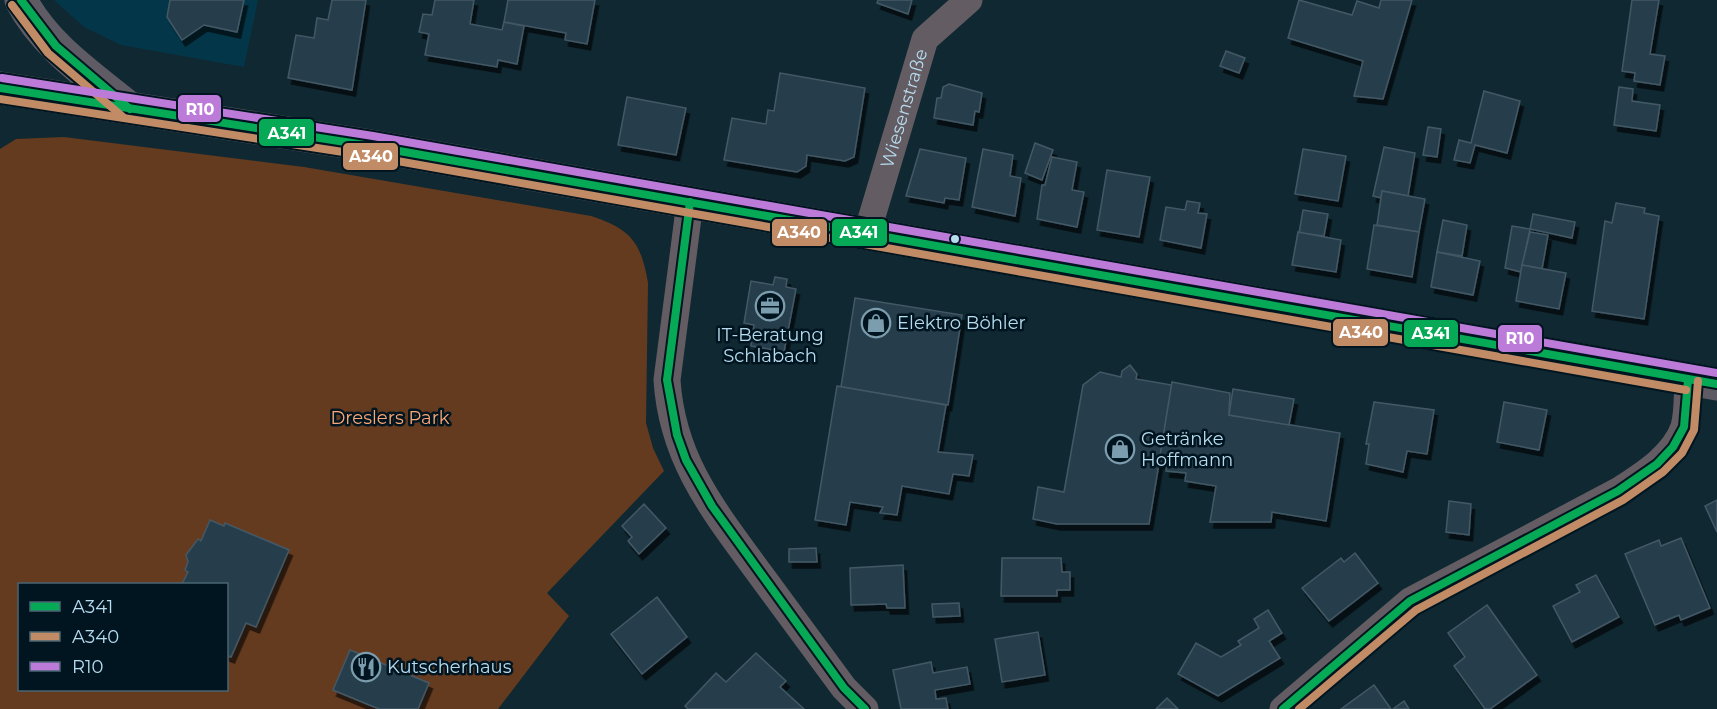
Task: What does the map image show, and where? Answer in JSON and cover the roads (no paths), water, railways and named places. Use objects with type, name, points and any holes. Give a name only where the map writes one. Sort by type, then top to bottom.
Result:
[{"type":"main road","points":[[21,0],[39,27],[71,62],[130,108]]},
{"type":"main road","points":[[0,88],[371,146],[1702,382]]},
{"type":"street","name":"Wiesenstraße","points":[[867,233],[924,39],[969,0]]},
{"type":"street","points":[[690,202],[667,380],[669,409],[679,446],[692,475],[714,512],[844,688],[864,708]]},
{"type":"street","points":[[1283,709],[1410,600],[1618,491],[1643,475],[1679,439],[1702,382]]},
{"type":"place","name":"IT-Beratung Schlabach","points":[[770,306]]},
{"type":"place","name":"Elektro Böhler","points":[[876,323]]},
{"type":"place","name":"Getränke Hoffmann","points":[[1120,449]]},
{"type":"place","name":"Kutscherhaus","points":[[366,667]]},
{"type":"park label","name":"Dreslers Park","points":[[390,418]]}]
